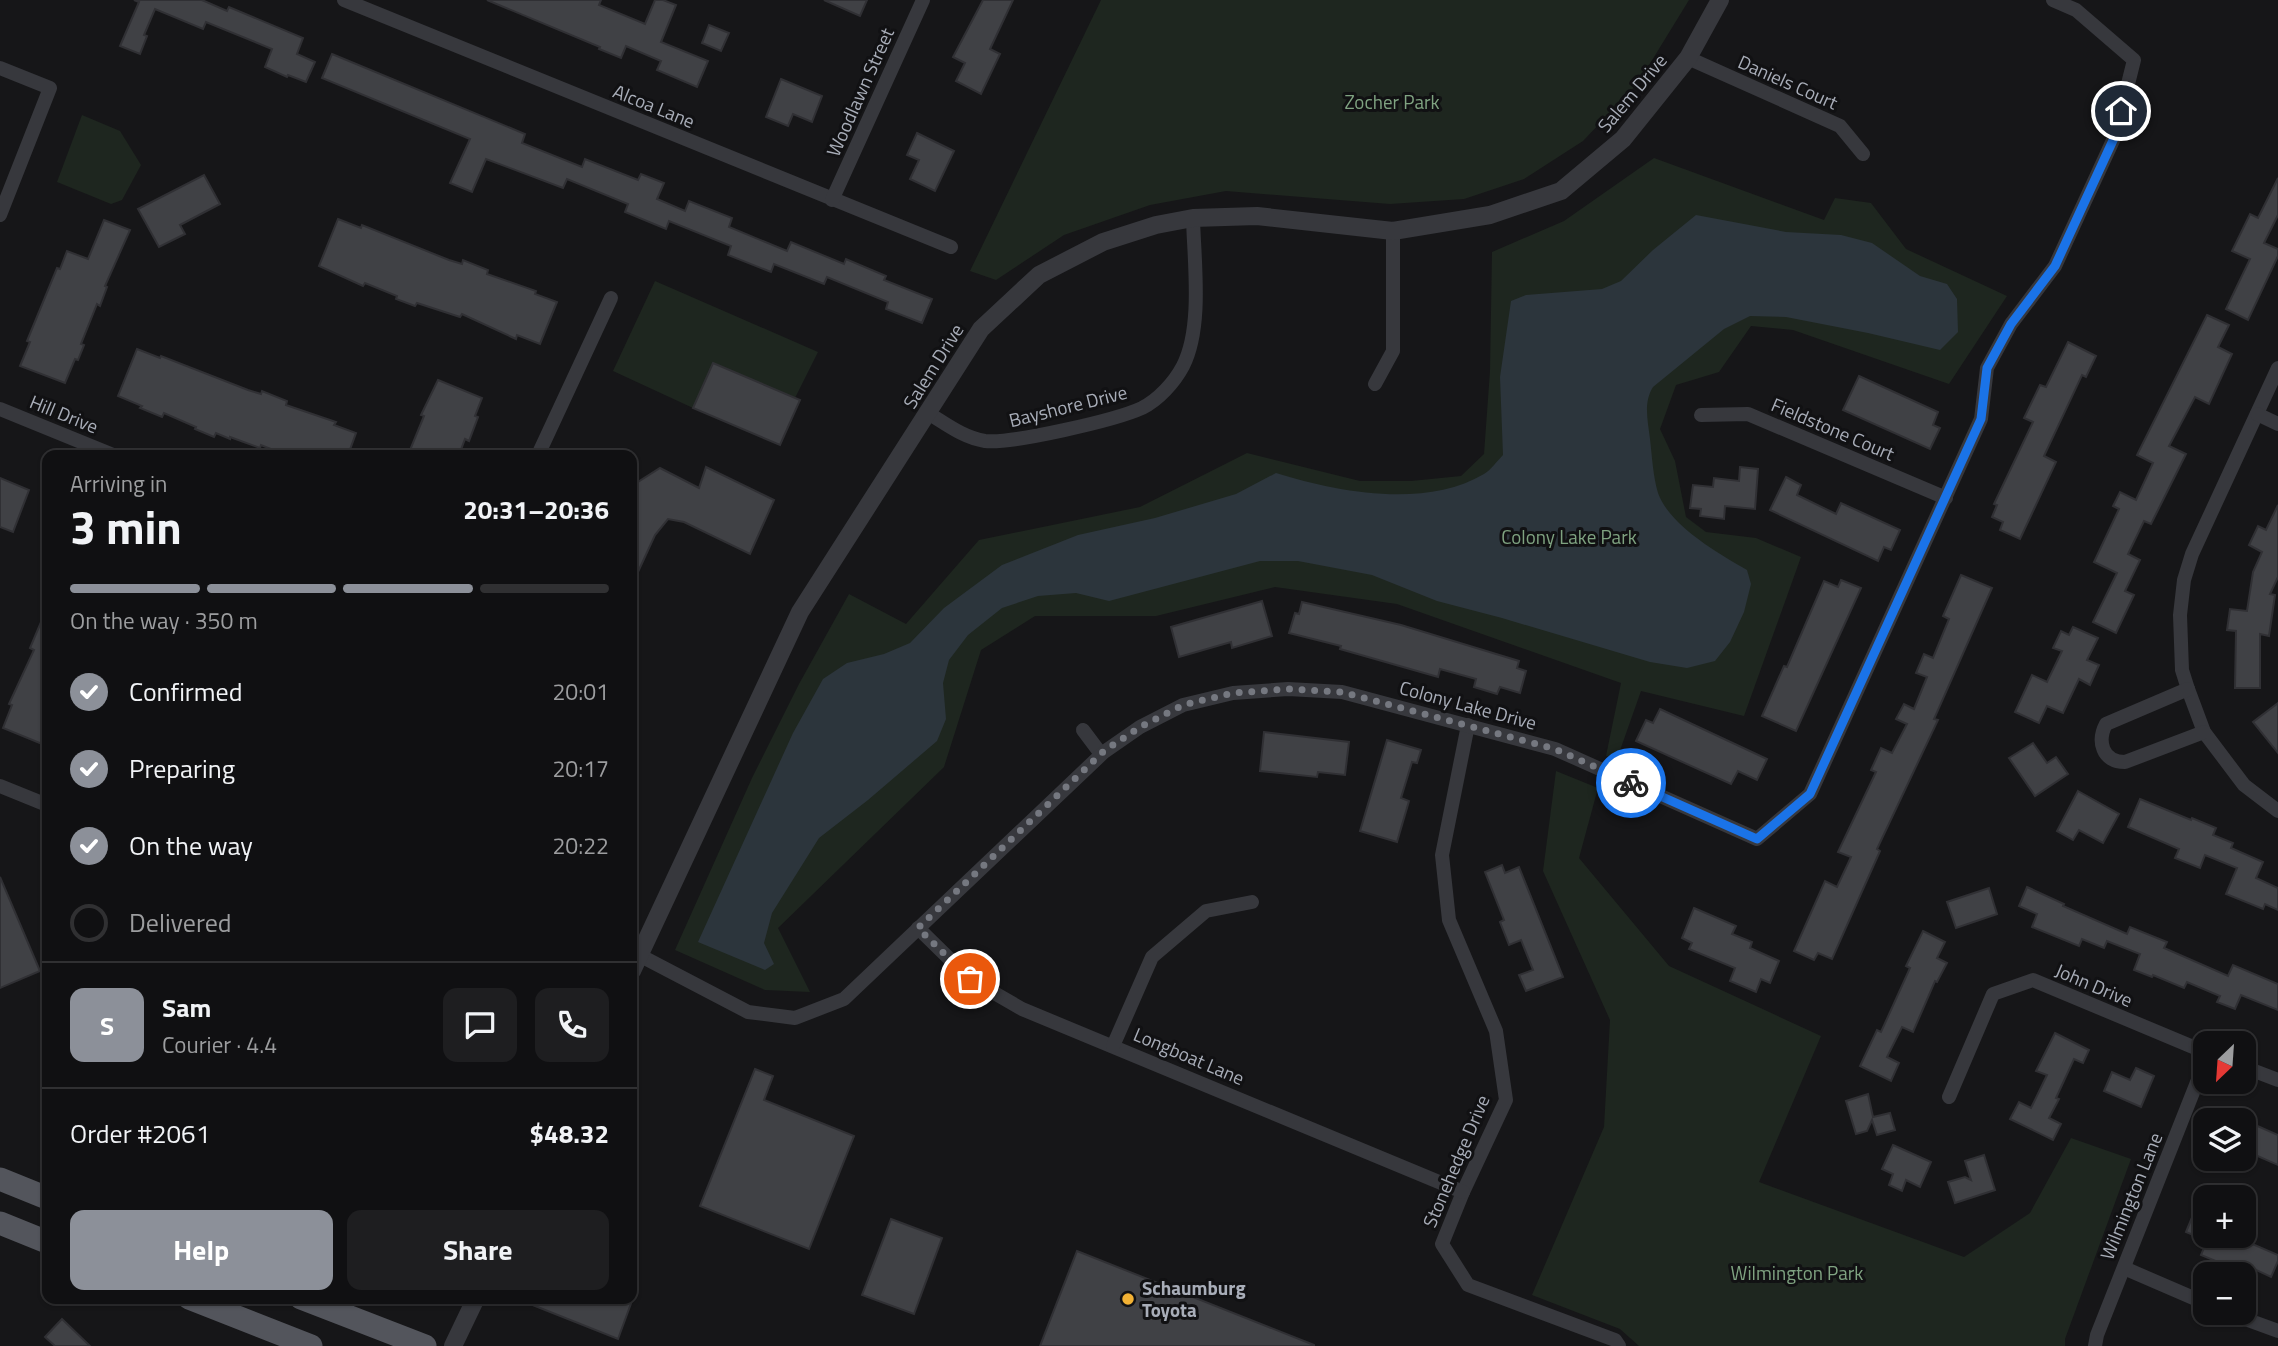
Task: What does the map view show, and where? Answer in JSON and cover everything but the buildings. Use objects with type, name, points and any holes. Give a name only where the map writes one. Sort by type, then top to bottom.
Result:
[{"type":"main road","points":[[0,1179],[42,1196]]},
{"type":"main road","points":[[0,1223],[42,1240]]},
{"type":"main road","points":[[204,1304],[311,1346]]},
{"type":"main road","points":[[316,1304],[425,1346]]},
{"type":"street","name":"Alcoa Lane","points":[[344,0],[951,247]]},
{"type":"street","name":"Woodlawn Street","points":[[832,200],[923,0]]},
{"type":"street","name":"Salem Drive","points":[[637,961],[800,612],[981,329],[1039,275],[1103,242],[1156,225],[1193,218],[1257,216],[1393,231],[1490,215],[1561,191],[1623,139],[1688,58],[1720,0]]},
{"type":"street","name":"Colony Lake Drive","points":[[637,963],[748,1012],[795,1018],[844,999],[1101,754],[1140,727],[1183,705],[1233,693],[1288,689],[1342,692],[1555,749],[1757,839],[1810,794],[1981,419],[1987,368],[2011,324],[2055,266],[2115,136],[2134,60],[2076,10],[2053,0]]},
{"type":"street","name":"Daniels Court","points":[[1688,58],[1840,126],[1863,154]]},
{"type":"street","points":[[0,68],[50,88],[0,215]]},
{"type":"street","name":"Bayshore Drive","points":[[928,413],[971,438],[1001,441],[1123,415],[1153,401],[1174,380],[1182,367],[1191,339],[1195,308],[1193,218]]},
{"type":"street","points":[[1375,384],[1393,351],[1393,231]]},
{"type":"street","points":[[540,450],[611,298]]},
{"type":"street","points":[[2278,368],[2206,522],[2184,580],[2179,638],[2182,670],[2204,732],[2244,785],[2278,811]]},
{"type":"street","name":"Hill Drive","points":[[0,410],[100,450]]},
{"type":"street","name":"Fieldstone Court","points":[[1701,415],[1748,414],[1946,498]]},
{"type":"street","points":[[2257,414],[2278,424]]},
{"type":"street","points":[[2188,690],[2106,723],[2100,739],[2101,746],[2116,762],[2125,762],[2204,732]]},
{"type":"street","name":"Stonehedge Drive","points":[[1468,725],[1442,855],[1449,920],[1496,1031],[1506,1100],[1442,1244],[1468,1285],[1615,1340],[1619,1346]]},
{"type":"street","points":[[1083,730],[1101,754]]},
{"type":"street","points":[[0,786],[42,803]]},
{"type":"street","points":[[1114,1046],[1152,957],[1206,911],[1252,902]]},
{"type":"street","name":"Longboat Lane","points":[[918,928],[970,979],[1022,1009],[1463,1192]]},
{"type":"street","name":"John Drive","points":[[1949,1097],[1993,994],[2033,980],[2193,1047]]},
{"type":"street","points":[[2256,1072],[2278,1080]]},
{"type":"street","name":"Wilmington Lane","points":[[2095,1346],[2097,1335],[2193,1093]]},
{"type":"street","points":[[2124,1268],[2193,1298]]},
{"type":"street","points":[[453,1346],[473,1304]]},
{"type":"street","points":[[2256,1323],[2278,1331]]},
{"type":"green space","name":"Zocher Park","points":[[1101,0],[1689,0],[1638,83],[1583,141],[1524,179],[1464,199],[1390,204],[1226,191],[1150,205],[1064,235],[996,280],[970,271]]},
{"type":"green space","points":[[82,115],[120,131],[141,165],[122,200],[111,204],[57,182]]},
{"type":"green space","name":"Colony Lake Park","points":[[1654,158],[1824,220],[1835,198],[1871,203],[1906,249],[2007,296],[1949,384],[1793,330],[1751,326],[1719,372],[1676,385],[1660,429],[1675,461],[1686,517],[1706,532],[1756,538],[1801,557],[1744,716],[1641,691],[1617,759],[1606,756],[1621,683],[1397,604],[1275,587],[1156,616],[1035,616],[981,650],[944,767],[778,928],[810,992],[765,990],[675,950],[752,778],[799,684],[849,594],[906,624],[979,540],[1140,507],[1247,453],[1360,481],[1411,481],[1461,476],[1484,454],[1490,371],[1492,252],[1564,221]]},
{"type":"green space","points":[[655,281],[818,352],[795,398],[713,363],[693,408],[613,371]]},
{"type":"green space","name":"Wilmington Park","points":[[1556,771],[1598,788],[1579,858],[1669,966],[1821,1036],[1759,1182],[1964,1257],[2030,1213],[2071,1138],[2131,1159],[2065,1339],[2065,1346],[1639,1346],[1620,1329],[1532,1295],[1604,1127],[1610,1020],[1543,871]]},
{"type":"shaded area","name":"Colony Lake Park","points":[[1696,215],[1786,232],[1841,235],[1872,243],[1920,276],[1947,284],[1957,299],[1958,332],[1940,350],[1786,317],[1750,316],[1724,329],[1653,387],[1648,399],[1647,419],[1658,493],[1673,516],[1696,538],[1747,570],[1751,584],[1744,612],[1730,642],[1715,661],[1687,668],[1650,662],[1437,601],[1372,575],[1298,561],[1260,561],[1109,601],[1076,593],[1038,596],[1002,608],[968,635],[949,660],[943,683],[946,719],[937,741],[819,838],[772,913],[764,943],[774,964],[765,970],[698,942],[793,733],[823,679],[847,663],[884,654],[910,643],[944,608],[1002,565],[1078,535],[1155,518],[1236,494],[1276,473],[1326,486],[1381,494],[1435,491],[1461,485],[1484,474],[1503,455],[1500,377],[1511,301],[1526,295],[1602,289],[1621,281],[1653,250]]},
{"type":"way so far","points":[[970,979],[918,928],[1104,751],[1140,727],[1183,705],[1233,693],[1288,689],[1342,692],[1555,749],[1631,783]]},
{"type":"place","name":"Schaumburg Toyota","points":[[1128,1299]]},
{"type":"route","points":[[1631,783],[1757,839],[1810,794],[1981,419],[1987,368],[2011,324],[2055,266],[2115,136],[2121,111]]}]
